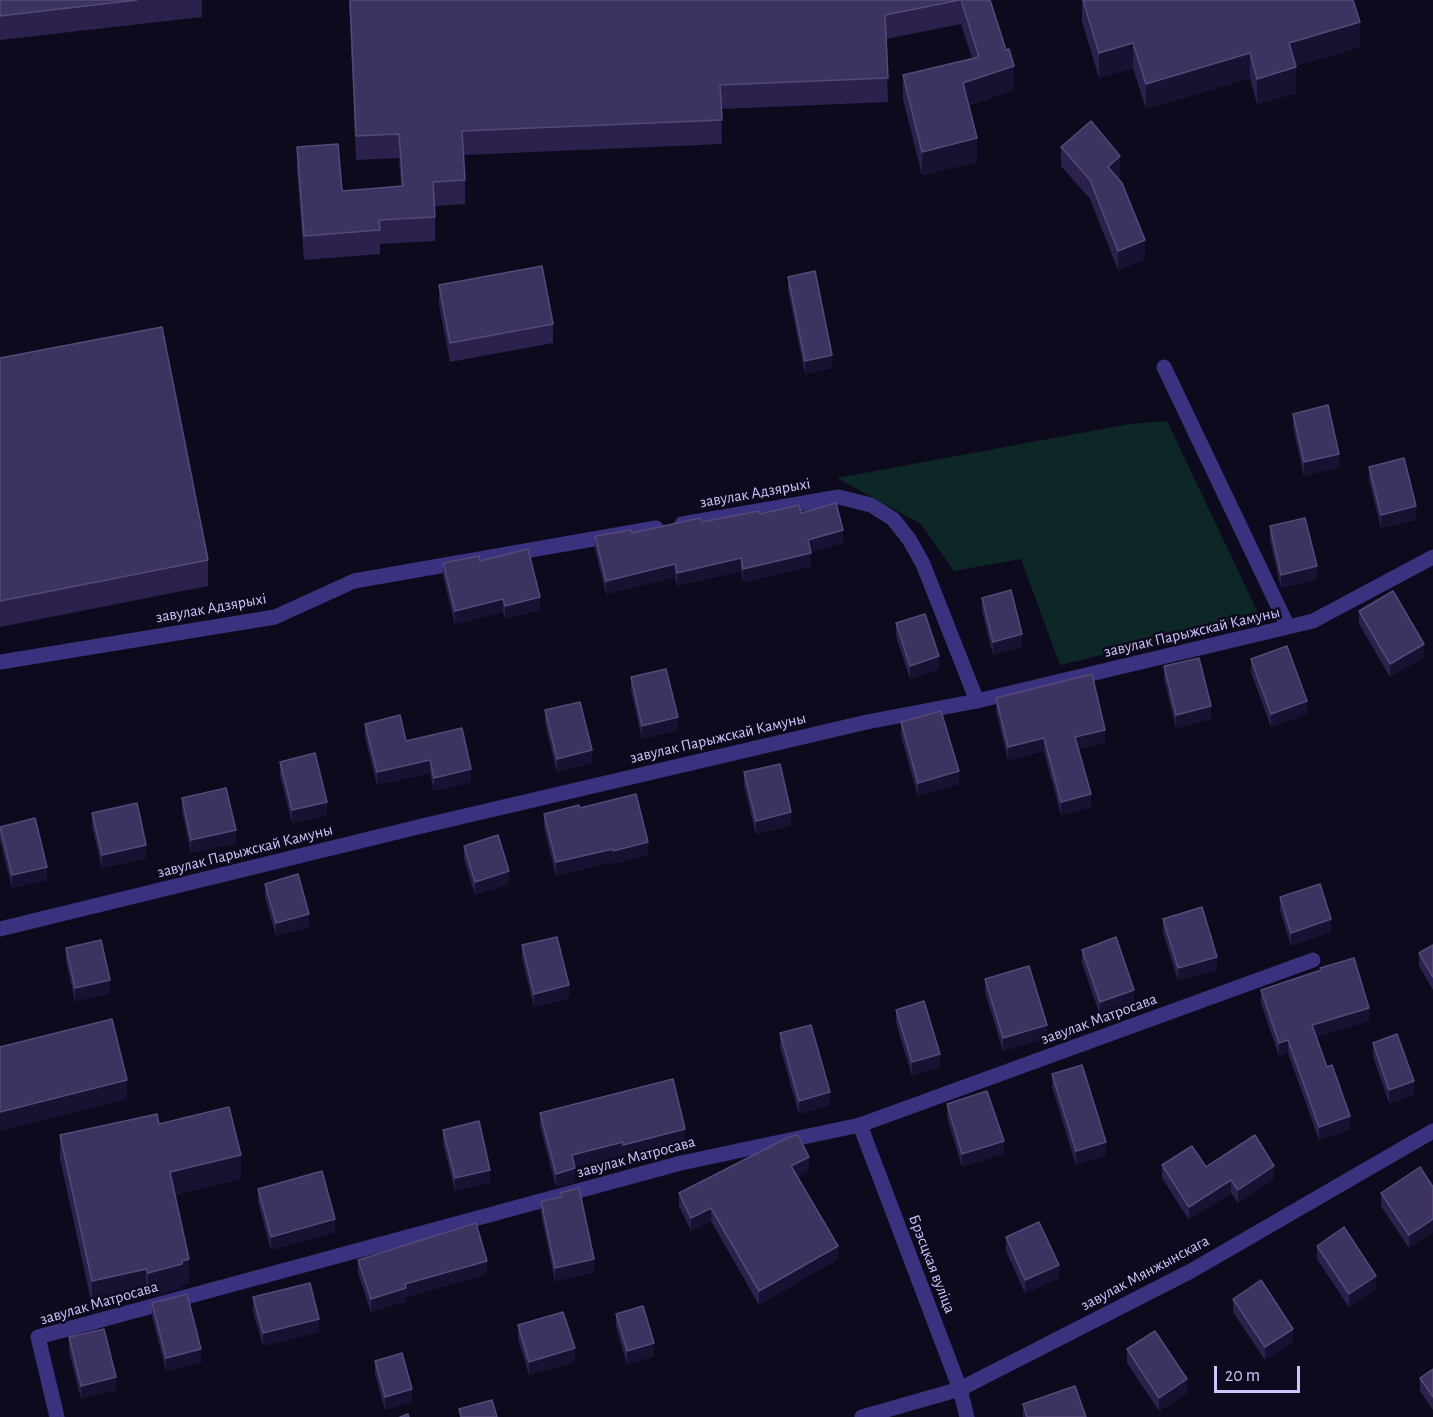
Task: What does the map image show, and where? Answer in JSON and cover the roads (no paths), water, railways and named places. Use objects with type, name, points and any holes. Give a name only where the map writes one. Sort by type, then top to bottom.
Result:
[{"type":"street","points":[[1164,367],[1288,627]]},
{"type":"street","name":"завулак Адзярыхі","points":[[0,662],[274,617],[354,580],[839,496],[871,505],[893,519],[909,539],[923,564],[977,701]]},
{"type":"street","name":"завулак Парыжскай Камуны","points":[[0,929],[490,810],[867,722],[977,701],[1313,621],[1433,557]]},
{"type":"street","name":"завулак Матросава","points":[[57,1417],[38,1337],[681,1163],[860,1125],[1313,960]]},
{"type":"street","name":"Брэсцкая вуліца","points":[[860,1125],[960,1389],[968,1417]]},
{"type":"street","name":"завулак Мянжынскага","points":[[862,1417],[960,1389],[1191,1271],[1433,1131]]}]
